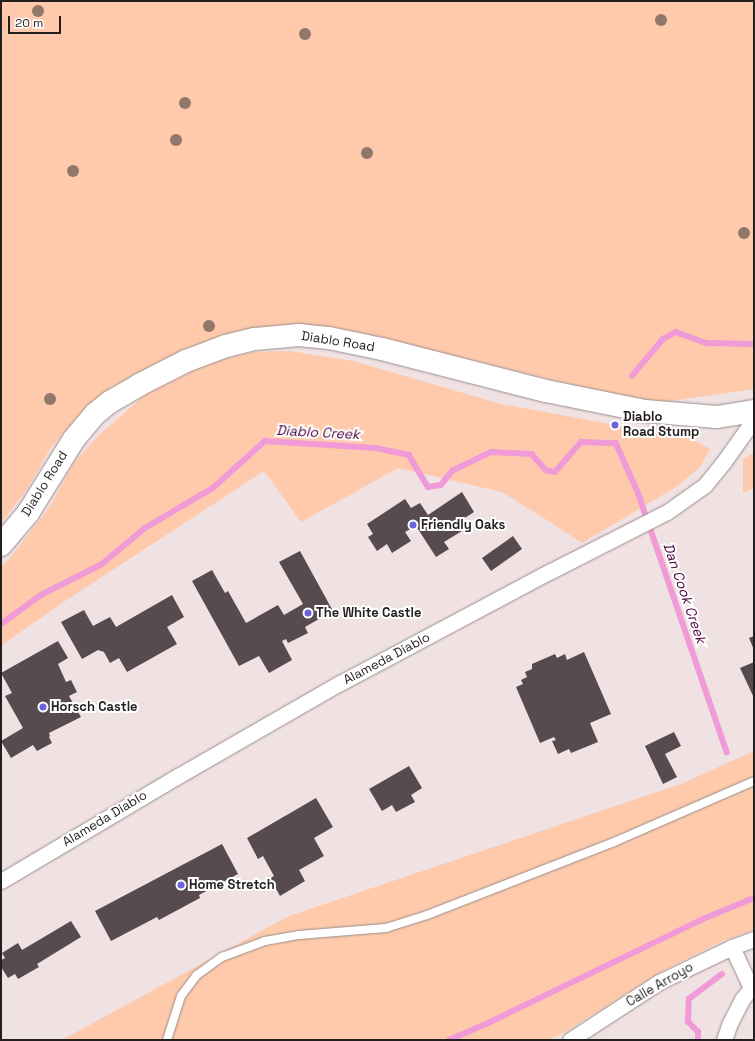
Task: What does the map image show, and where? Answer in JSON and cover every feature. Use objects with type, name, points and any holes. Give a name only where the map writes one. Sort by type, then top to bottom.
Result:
[{"type":"street","name":"Diablo Road","points":[[1,545],[28,513],[74,439],[95,414],[110,402],[139,385],[186,361],[226,346],[255,339],[292,335],[329,338],[382,349],[546,391],[645,411],[717,416],[754,411]]},
{"type":"street","name":"Alameda Diablo","points":[[1,881],[178,776],[340,683],[549,572],[667,512],[705,485],[723,463],[754,419]]},
{"type":"street","name":"Calle Arroyo","points":[[570,1040],[659,982],[732,947],[754,939]]},
{"type":"street","points":[[724,1040],[730,1023],[740,1004],[753,987],[732,947]]},
{"type":"lane","points":[[167,1040],[181,996],[197,975],[222,957],[265,941],[299,935],[386,928],[427,915],[614,842],[754,781]]},
{"type":"shaded area","points":[[1,1],[754,1],[754,389],[671,401],[639,402],[347,330],[295,324],[242,331],[180,352],[112,387],[83,410],[50,449],[28,488],[1,523]]},
{"type":"shaded area","points":[[289,351],[353,361],[501,404],[692,439],[710,449],[700,467],[676,487],[582,543],[502,492],[398,468],[301,522],[264,471],[62,603],[1,646],[1,566],[10,558],[51,505],[74,462],[99,435],[145,395],[210,363],[253,352]]},
{"type":"shaded area","points":[[754,452],[754,488],[743,493],[743,459]]},
{"type":"shaded area","points":[[754,751],[754,930],[722,941],[662,971],[567,1031],[549,1040],[62,1040],[289,916],[681,784]]},
{"type":"building","name":"Friendly Oaks","points":[[462,492],[474,512],[457,523],[462,531],[444,542],[449,549],[436,557],[416,526],[405,532],[411,541],[392,553],[387,544],[377,551],[368,537],[373,534],[367,524],[405,499],[411,508],[420,503],[428,515]]},
{"type":"building","points":[[513,536],[522,549],[491,571],[482,558]]},
{"type":"building","name":"The White Castle","points":[[300,551],[333,611],[305,627],[308,633],[288,643],[286,639],[282,641],[292,660],[269,673],[259,656],[239,666],[192,581],[212,570],[225,593],[228,591],[246,623],[278,605],[284,615],[303,604],[279,562]]},
{"type":"building","points":[[172,595],[184,617],[167,627],[177,644],[127,672],[119,658],[110,663],[104,652],[98,650],[82,659],[61,622],[84,610],[93,626],[110,617],[116,627]]},
{"type":"building","points":[[754,636],[754,650],[749,638]]},
{"type":"building","name":"Horsch Castle","points":[[58,641],[68,658],[58,664],[66,682],[71,680],[77,692],[69,696],[81,717],[49,733],[52,743],[37,751],[33,745],[11,758],[1,741],[23,728],[5,696],[12,693],[1,673]]},
{"type":"building","points":[[584,652],[611,714],[590,723],[598,742],[571,753],[569,749],[558,754],[552,741],[556,740],[554,737],[540,743],[516,687],[523,684],[521,680],[527,677],[525,672],[532,669],[532,664],[555,654],[557,658],[565,654],[567,660]]},
{"type":"building","points":[[754,662],[754,698],[740,668]]},
{"type":"building","points":[[674,732],[681,746],[665,754],[677,777],[663,784],[645,746]]},
{"type":"building","points":[[409,766],[422,788],[411,795],[415,802],[396,812],[392,805],[382,811],[369,789]]},
{"type":"building","points":[[316,798],[333,827],[314,838],[324,856],[299,870],[305,881],[280,896],[270,878],[274,876],[263,856],[258,859],[247,838]]},
{"type":"building","name":"Home Stretch","points":[[222,844],[238,874],[199,895],[200,898],[159,920],[157,917],[111,941],[95,911]]},
{"type":"building","points":[[71,921],[81,937],[37,964],[39,967],[18,979],[15,974],[8,978],[1,967],[1,960],[5,958],[2,953],[18,943],[22,950]]},
{"type":"waterway","name":"Diablo Creek","points":[[632,376],[663,339],[676,332],[707,343],[754,344]]},
{"type":"waterway","name":"Diablo Creek","points":[[1,624],[41,595],[102,564],[145,528],[213,488],[265,441],[376,448],[409,455],[428,487],[441,485],[452,471],[491,452],[532,454],[546,470],[555,472],[581,442],[616,443],[638,492],[727,752]]},
{"type":"waterway","points":[[449,1040],[486,1024],[703,919],[754,898]]},
{"type":"waterway","name":"Dan Cook Creek","points":[[698,1040],[698,1032],[688,1022],[689,999],[722,974]]},
{"type":"place","name":"Diablo Road Stump","points":[[615,425]]},
{"type":"place","name":"Friendly Oaks","points":[[413,525]]},
{"type":"place","name":"The White Castle","points":[[308,613]]},
{"type":"place","name":"Horsch Castle","points":[[43,707]]},
{"type":"place","name":"Home Stretch","points":[[181,885]]}]
